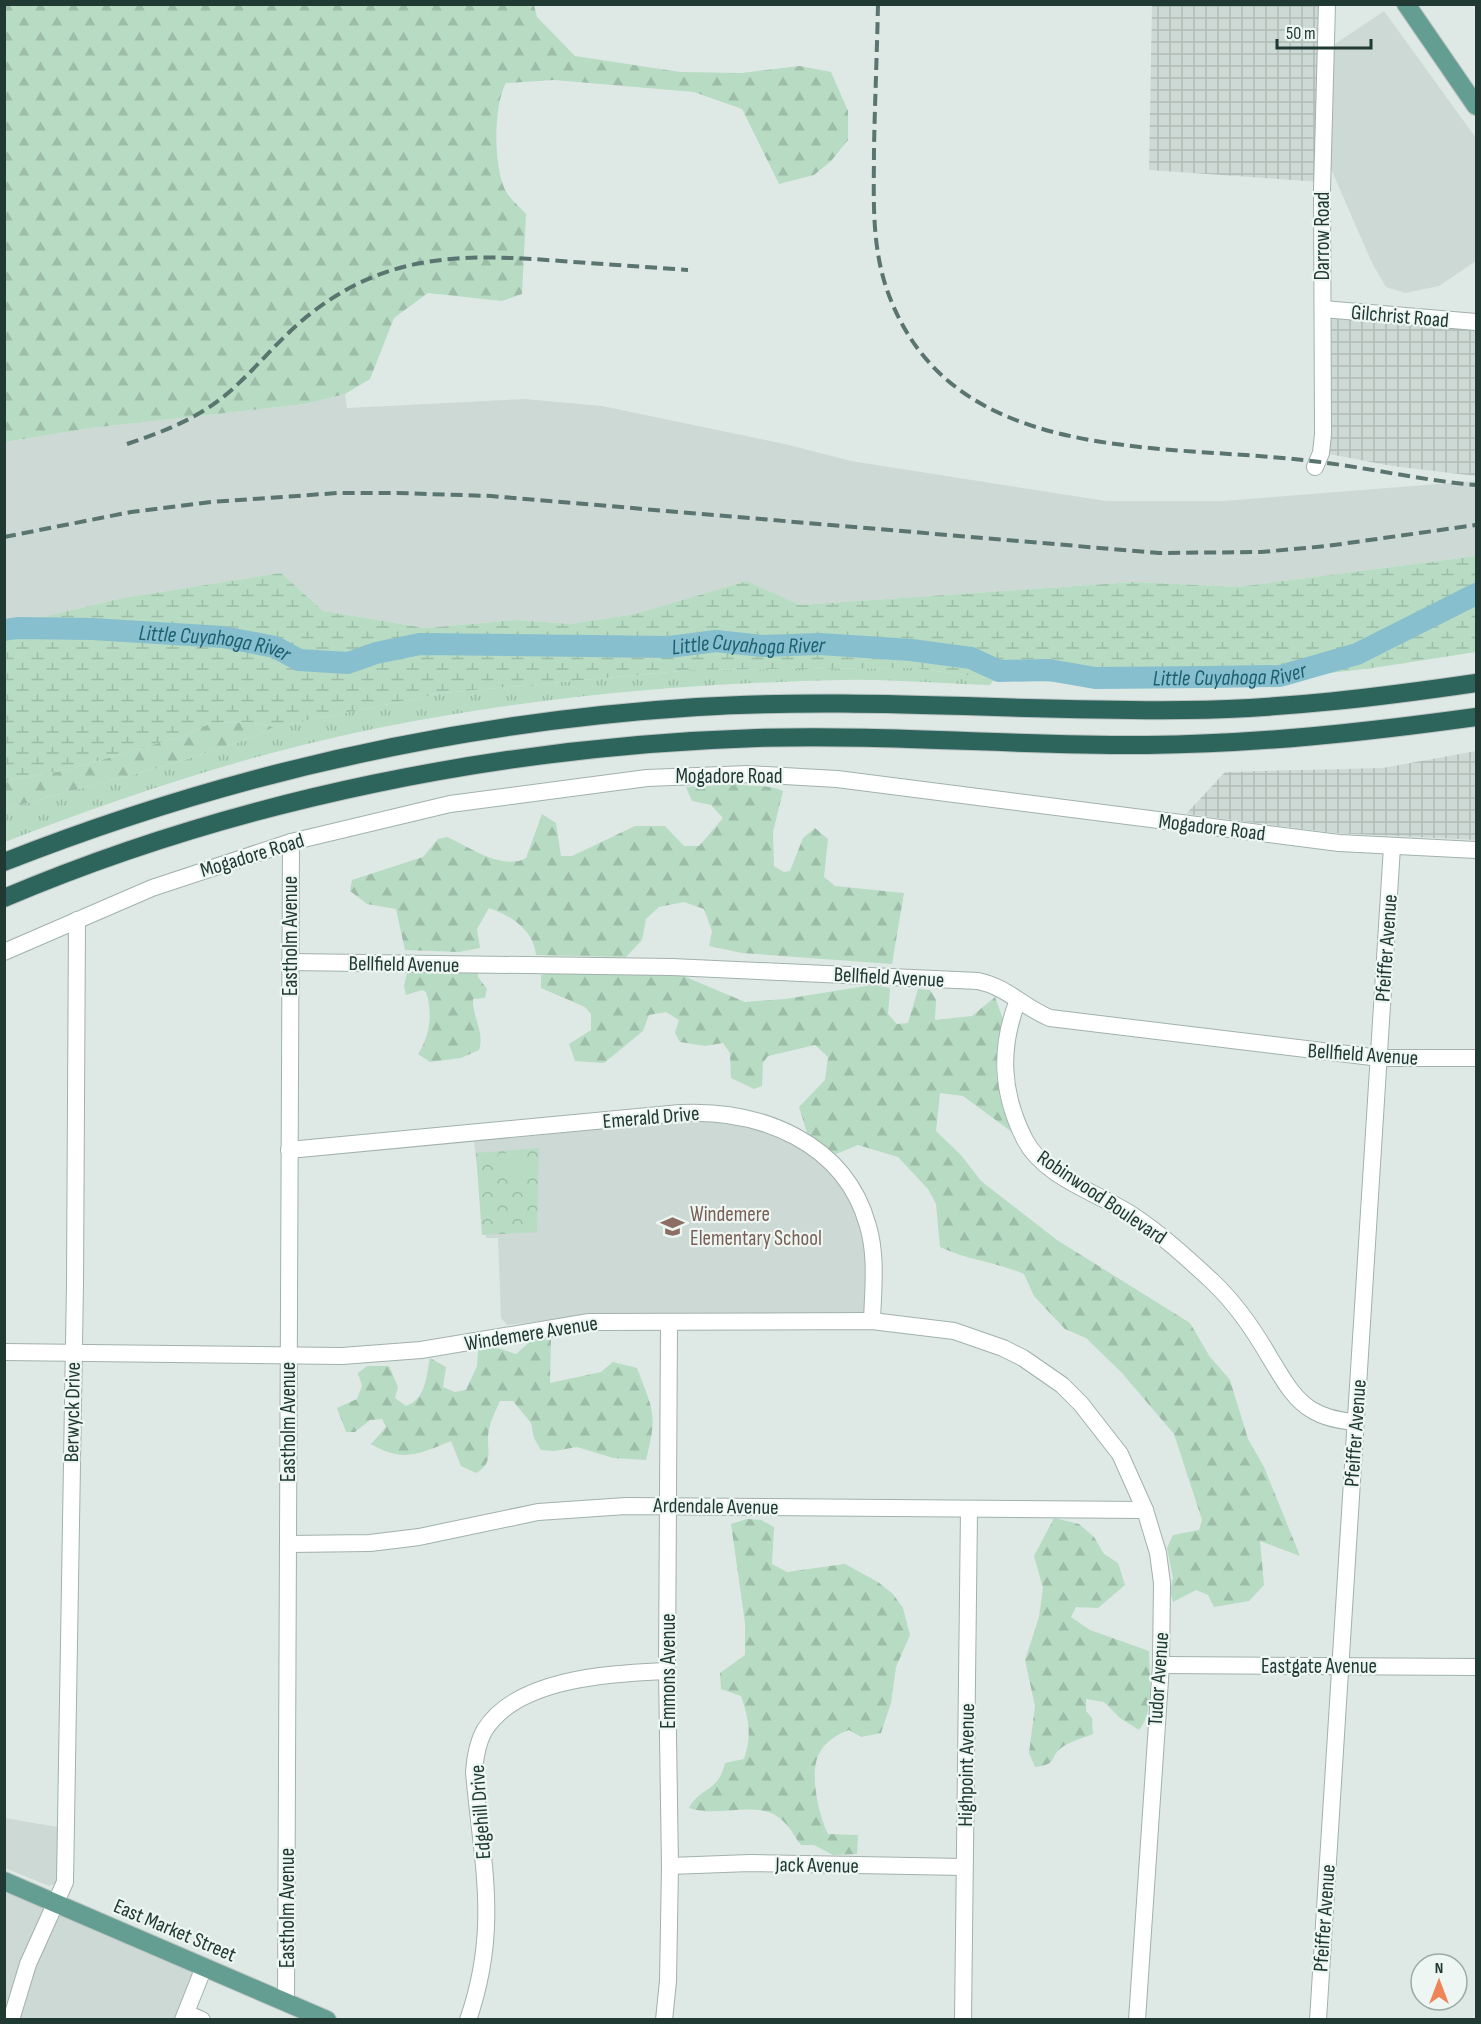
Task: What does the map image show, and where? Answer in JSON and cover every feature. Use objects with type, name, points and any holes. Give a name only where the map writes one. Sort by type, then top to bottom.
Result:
[{"type":"highway","points":[[4,862],[123,819],[305,766],[456,735],[566,719],[696,707],[808,703],[1191,710],[1325,702],[1476,683]]},
{"type":"highway","points":[[4,898],[151,845],[286,805],[428,774],[594,750],[754,738],[816,737],[1044,744],[1232,743],[1370,731],[1476,717]]},
{"type":"highway","points":[[4,903],[27,889]]},
{"type":"main road","points":[[1407,4],[1476,106]]},
{"type":"main road","name":"East Market Street","points":[[4,1881],[327,2019]]},
{"type":"street","name":"Darrow Road","points":[[1315,467],[1321,453],[1323,434],[1322,178],[1327,4]]},
{"type":"street","name":"Gilchrist Road","points":[[1323,309],[1476,322]]},
{"type":"street","name":"Mogadore Road","points":[[4,952],[196,872],[291,842],[408,813],[497,797],[647,778],[748,774],[878,783],[1242,832],[1392,847],[1476,850]]},
{"type":"street","name":"Eastholm Avenue","points":[[286,2002],[291,842]]},
{"type":"street","name":"Pfeiffer Avenue","points":[[1318,2019],[1392,847]]},
{"type":"street","name":"Berwyck Drive","points":[[11,2019],[28,1964],[65,1882],[77,920]]},
{"type":"street","name":"Bellfield Avenue","points":[[290,962],[672,967],[978,981],[996,985],[1050,1018],[1380,1058],[1476,1058]]},
{"type":"street","name":"Robinwood Boulevard","points":[[1018,1000],[1006,1035],[1005,1070],[1013,1107],[1025,1140],[1033,1152],[1064,1177],[1133,1215],[1182,1252],[1241,1312],[1287,1387],[1303,1403],[1323,1416],[1356,1422]]},
{"type":"street","name":"Emerald Drive","points":[[289,1150],[680,1113],[730,1113],[759,1121],[808,1144],[838,1169],[852,1188],[863,1208],[870,1237],[874,1267],[872,1321]]},
{"type":"street","name":"Windemere Avenue","points":[[4,1352],[342,1356],[421,1350],[589,1322],[872,1321],[924,1326],[974,1336],[1013,1353],[1048,1375]]},
{"type":"street","name":"Emmons Avenue","points":[[664,2019],[668,1981],[670,1866],[667,1671],[669,1323]]},
{"type":"street","name":"Tudor Avenue","points":[[1048,1375],[1081,1404],[1106,1434],[1130,1472],[1145,1510],[1161,1573],[1161,1665],[1137,2019]]},
{"type":"street","name":"Ardendale Avenue","points":[[289,1544],[370,1543],[419,1537],[567,1509],[668,1506],[1145,1510]]},
{"type":"street","name":"Highpoint Avenue","points":[[963,2019],[969,1510]]},
{"type":"street","name":"Eastgate Avenue","points":[[1161,1665],[1476,1667]]},
{"type":"street","name":"Edgehill Drive","points":[[468,2019],[483,1969],[488,1920],[474,1772],[476,1752],[483,1732],[506,1707],[525,1695],[595,1677],[667,1671]]},
{"type":"street","name":"Jack Avenue","points":[[670,1866],[750,1863],[964,1867]]},
{"type":"street","points":[[202,2019],[184,2016],[204,1967]]},
{"type":"shaded area","points":[[1152,5],[1327,5],[1322,182],[1149,170]]},
{"type":"shaded area","points":[[1384,11],[1476,138],[1476,261],[1439,286],[1405,293],[1386,287],[1372,263],[1328,162],[1332,46]]},
{"type":"shaded area","points":[[1327,318],[1476,328],[1476,476],[1392,466],[1329,454]]},
{"type":"shaded area","points":[[345,394],[347,408],[525,399],[602,406],[789,445],[851,461],[1106,501],[1223,501],[1476,481],[1476,556],[1238,587],[1134,582],[800,605],[747,581],[635,614],[571,624],[517,620],[425,628],[323,611],[281,573],[123,598],[5,626],[5,442],[91,428],[305,404]]},
{"type":"shaded area","points":[[1476,751],[1476,840],[1335,833],[1186,814],[1225,772],[1383,768]]},
{"type":"shaded area","name":"Windemere Elementary School","points":[[684,1120],[724,1120],[765,1128],[807,1152],[839,1182],[857,1214],[866,1250],[864,1314],[621,1313],[507,1325],[501,1318],[498,1238],[486,1238],[474,1142]]},
{"type":"shaded area","points":[[4,1771],[5,1818],[63,1828],[58,1883],[49,1886],[5,1868]]},
{"type":"shaded area","points":[[4,1881],[204,1967],[183,2019],[5,2019]]},
{"type":"green space","points":[[5,4],[534,5],[537,17],[575,56],[680,72],[741,73],[800,66],[831,72],[848,111],[848,140],[831,161],[814,175],[779,184],[742,109],[694,92],[554,80],[506,83],[499,106],[497,154],[502,183],[511,199],[526,214],[522,294],[502,301],[428,293],[394,318],[370,379],[345,394],[305,404],[91,428],[5,442]]},
{"type":"green space","points":[[1476,556],[1476,652],[1373,668],[1243,683],[1121,685],[994,679],[914,668],[691,670],[444,693],[274,727],[249,722],[211,723],[186,735],[67,770],[5,781],[5,626],[123,598],[281,573],[323,611],[425,628],[517,620],[571,624],[635,614],[747,581],[800,605],[1134,582],[1238,587]]},
{"type":"green space","points":[[914,668],[994,679],[990,685],[862,680],[699,686],[626,692],[482,710],[410,722],[268,754],[135,795],[5,842],[5,809],[165,766],[236,743],[274,727],[444,693],[691,670]]},
{"type":"green space","points":[[249,722],[274,727],[236,743],[165,766],[5,809],[5,781],[67,770],[186,735],[211,723]]},
{"type":"green space","points":[[735,784],[766,786],[783,791],[773,832],[774,866],[784,872],[790,871],[803,838],[815,828],[828,839],[824,877],[835,886],[904,893],[892,964],[742,953],[709,946],[712,931],[704,909],[684,902],[659,907],[646,919],[642,940],[626,957],[536,955],[531,938],[520,925],[513,919],[489,908],[477,929],[480,948],[459,952],[405,950],[396,909],[367,904],[350,891],[352,880],[423,857],[438,839],[447,837],[497,860],[507,862],[526,858],[542,814],[556,823],[561,856],[572,856],[635,826],[665,826],[684,846],[699,846],[723,818],[711,805],[692,801],[686,787]]},
{"type":"green space","points":[[408,968],[478,969],[478,977],[487,989],[485,998],[473,999],[480,1037],[479,1050],[461,1058],[430,1062],[418,1054],[428,1032],[430,1016],[426,992],[422,990],[406,995],[404,986]]},
{"type":"green space","points":[[558,972],[681,975],[745,1002],[785,999],[872,985],[890,988],[888,1014],[897,1024],[908,1023],[918,989],[930,990],[936,1000],[935,1020],[972,1016],[995,997],[1004,1022],[1016,1135],[963,1096],[940,1093],[936,1131],[961,1155],[981,1181],[1057,1240],[1190,1323],[1210,1357],[1230,1380],[1248,1439],[1264,1467],[1300,1556],[1260,1541],[1264,1585],[1249,1601],[1214,1607],[1208,1595],[1196,1590],[1173,1602],[1170,1591],[1173,1578],[1167,1548],[1173,1535],[1199,1530],[1202,1520],[1174,1434],[1122,1373],[1086,1338],[1065,1329],[1034,1296],[1024,1274],[940,1247],[936,1204],[928,1189],[898,1157],[858,1145],[836,1154],[809,1139],[799,1107],[825,1080],[828,1057],[815,1045],[768,1056],[763,1063],[762,1086],[754,1089],[731,1078],[730,1053],[723,1043],[705,1046],[680,1042],[675,1033],[679,1020],[666,1012],[649,1015],[643,1031],[604,1063],[575,1061],[569,1044],[591,1030],[591,1014],[585,1007],[541,988],[541,975]]},
{"type":"green space","points":[[539,1148],[537,1232],[482,1235],[476,1153]]},
{"type":"green space","points":[[522,1152],[524,1172],[501,1174],[498,1154]]},
{"type":"green space","points":[[533,1339],[551,1340],[550,1383],[601,1372],[613,1362],[637,1368],[650,1404],[653,1422],[646,1460],[613,1458],[577,1447],[554,1451],[541,1450],[534,1438],[531,1423],[513,1401],[500,1401],[489,1429],[488,1459],[482,1469],[476,1473],[461,1466],[451,1441],[420,1453],[402,1455],[382,1450],[371,1444],[386,1427],[382,1419],[370,1420],[355,1432],[346,1432],[337,1408],[357,1399],[362,1386],[358,1373],[367,1366],[389,1366],[398,1387],[395,1398],[406,1406],[413,1403],[421,1393],[430,1358],[446,1367],[443,1387],[455,1392],[466,1390],[477,1366],[478,1351],[485,1344],[516,1354]]},
{"type":"green space","points":[[1054,1518],[1079,1524],[1094,1537],[1104,1554],[1118,1563],[1125,1585],[1098,1608],[1076,1607],[1071,1617],[1090,1630],[1149,1651],[1149,1703],[1144,1722],[1139,1730],[1120,1718],[1104,1702],[1086,1699],[1086,1711],[1092,1718],[1093,1734],[1061,1748],[1050,1763],[1035,1767],[1029,1753],[1035,1706],[1025,1660],[1039,1617],[1043,1588],[1034,1556]]},
{"type":"green space","points":[[747,1519],[761,1520],[774,1527],[772,1564],[787,1572],[845,1564],[878,1582],[893,1594],[903,1608],[910,1635],[896,1667],[891,1703],[881,1733],[861,1737],[849,1730],[833,1738],[820,1752],[815,1770],[818,1805],[828,1834],[858,1835],[857,1854],[833,1855],[814,1845],[801,1845],[784,1822],[763,1811],[751,1809],[701,1811],[689,1808],[698,1796],[718,1779],[725,1763],[744,1759],[748,1743],[746,1712],[741,1696],[721,1689],[720,1673],[745,1655],[745,1623],[731,1524]]},
{"type":"waterway","name":"Little Cuyahoga River","points":[[4,630],[17,628],[92,629],[223,637],[275,647],[299,660],[348,663],[376,653],[420,644],[669,647],[716,641],[762,646],[820,644],[911,650],[971,658],[999,671],[1049,670],[1095,678],[1280,676],[1357,654],[1476,594]]},
{"type":"railway","points":[[878,4],[874,200],[881,270],[886,287],[915,345],[955,387],[1005,415],[1061,434],[1121,445],[1303,460],[1476,485]]},
{"type":"railway","points":[[127,444],[167,429],[205,410],[228,393],[291,330],[314,311],[372,277],[401,267],[462,258],[494,258],[688,270]]},
{"type":"railway","points":[[4,537],[131,512],[211,502],[338,493],[491,496],[1159,553],[1261,552],[1327,546],[1476,525]]},
{"type":"place","name":"Windemere Elementary School","points":[[672,1226]]}]
